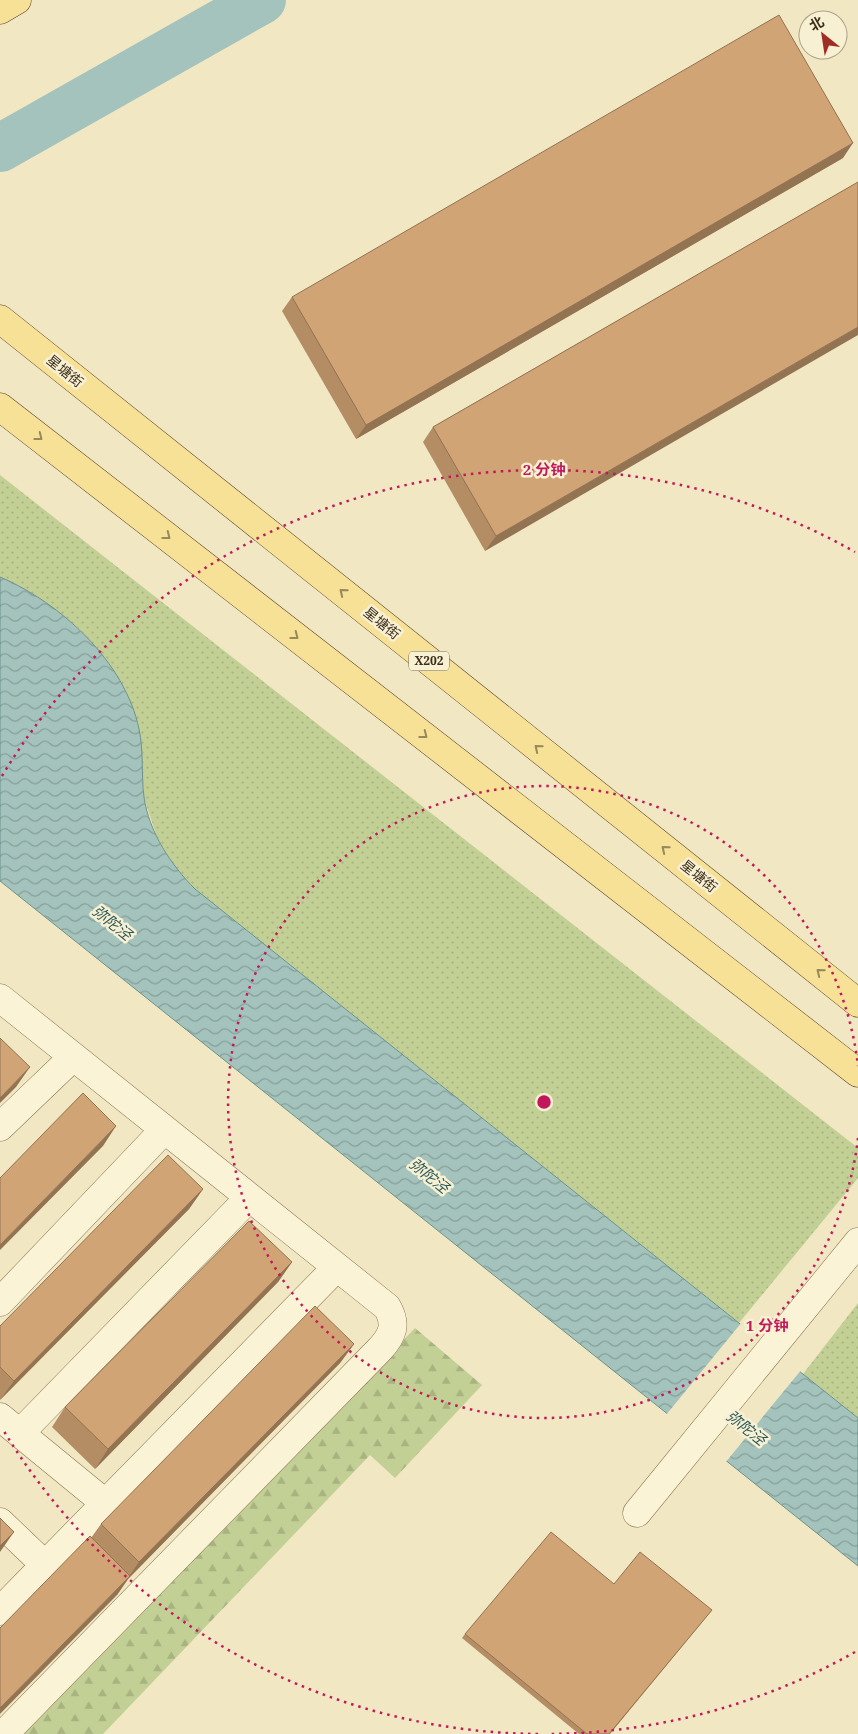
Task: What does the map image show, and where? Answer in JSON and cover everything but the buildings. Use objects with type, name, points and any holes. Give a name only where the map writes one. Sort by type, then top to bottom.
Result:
[{"type":"main road","points":[[0,10],[17,0]]},
{"type":"main road","name":"星塘街","points":[[0,319],[858,1002]]},
{"type":"main road","points":[[0,407],[858,1072]]},
{"type":"street","points":[[0,998],[387,1307],[393,1318],[394,1328],[389,1340],[4,1734]]},
{"type":"street","points":[[0,1127],[73,1057]]},
{"type":"street","points":[[0,1302],[164,1130]]},
{"type":"street","points":[[105,1503],[10,1425],[249,1198]]},
{"type":"street","points":[[637,1513],[858,1242]]},
{"type":"street","points":[[0,1611],[336,1268]]},
{"type":"street","points":[[0,1522],[45,1565]]},
{"type":"green space","points":[[0,475],[858,1148],[858,1178],[739,1323],[195,889],[173,865],[157,837],[144,798],[139,728],[100,653],[77,627],[35,595],[0,577]]},
{"type":"green space","points":[[858,1303],[858,1418],[803,1374]]},
{"type":"green space","points":[[415,1328],[482,1385],[395,1478],[370,1455],[103,1734],[20,1734]]},
{"type":"water","name":"弥陀泾","points":[[0,577],[23,588],[67,619],[105,658],[120,681],[132,704],[139,729],[144,797],[151,823],[170,859],[195,889],[858,1418],[858,1566],[0,881]]},
{"type":"pier","points":[[742,1322],[802,1369],[725,1463],[666,1415]]},
{"type":"waterway","points":[[0,148],[262,0]]}]
